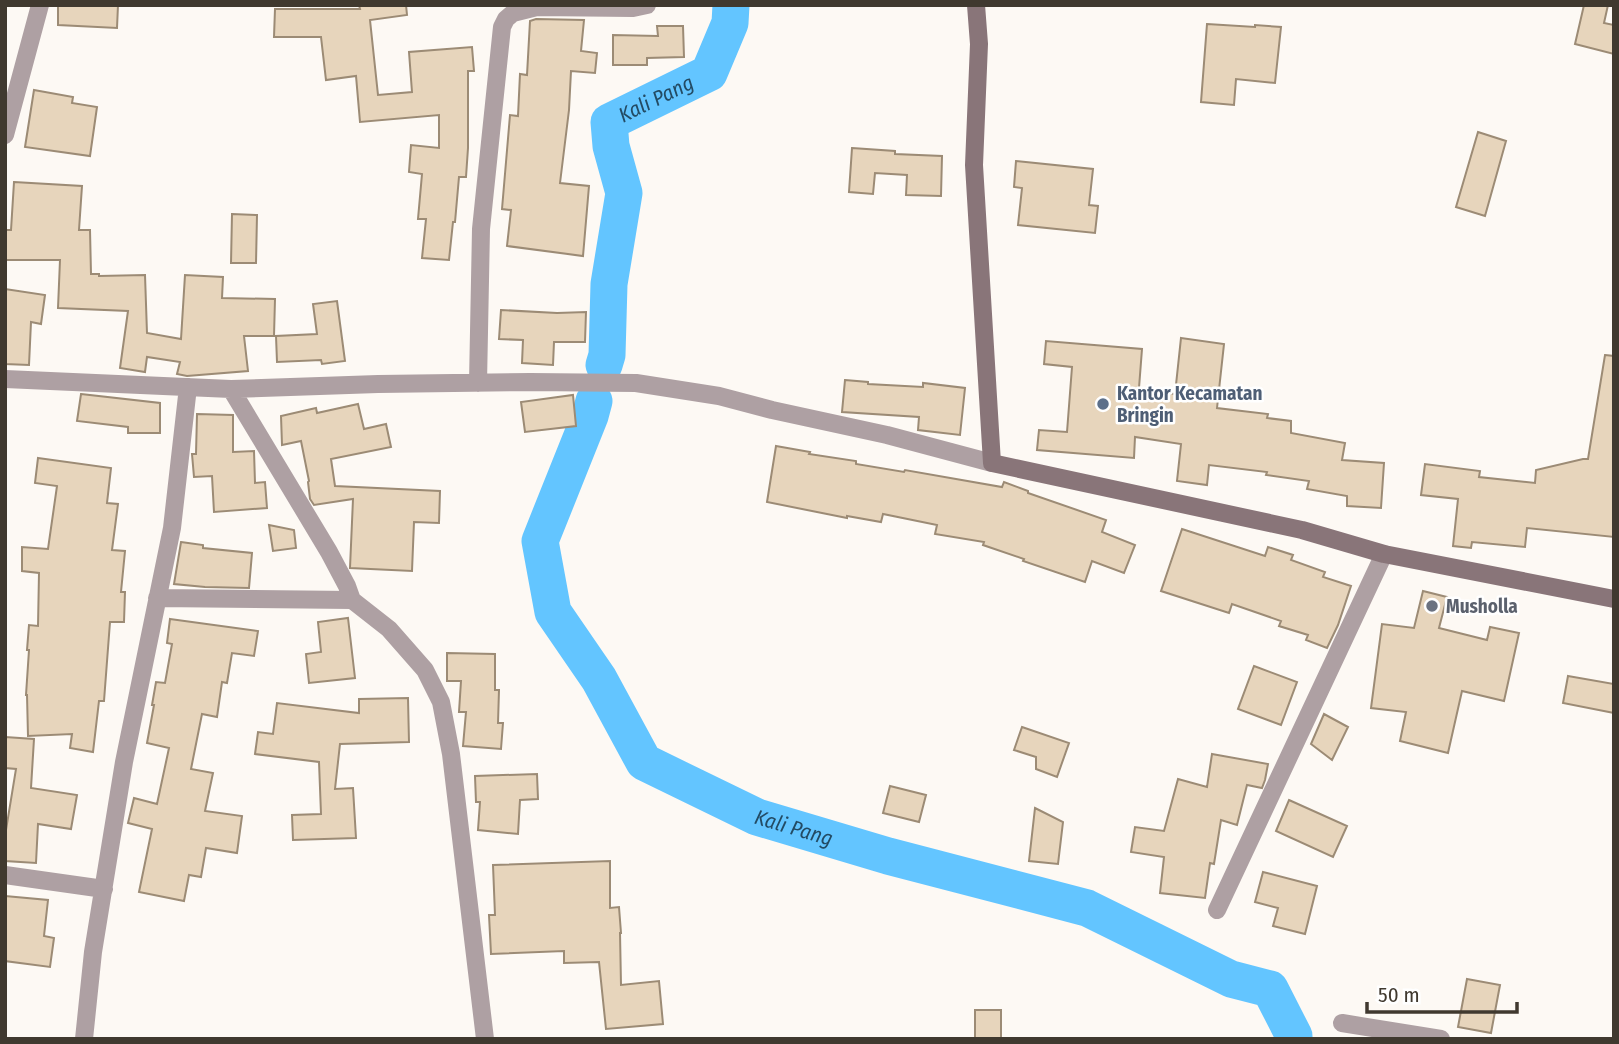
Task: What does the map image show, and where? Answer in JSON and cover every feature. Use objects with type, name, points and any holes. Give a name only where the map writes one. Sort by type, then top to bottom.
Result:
[{"type":"street","points":[[5,135],[40,5]]},
{"type":"street","points":[[478,383],[481,229],[502,27],[513,13],[537,7],[633,8],[647,5]]},
{"type":"street","points":[[976,5],[979,44],[974,165],[992,463]]},
{"type":"street","points":[[5,379],[231,389],[378,384],[636,383],[719,396],[887,435],[992,463],[1302,530],[1384,554],[1614,599]]},
{"type":"street","points":[[84,1039],[93,952],[124,762],[172,528],[188,387]]},
{"type":"street","points":[[231,389],[329,552],[352,600],[389,629],[425,670],[441,702],[452,754],[485,1039]]},
{"type":"street","points":[[1217,910],[1384,554]]},
{"type":"street","points":[[157,598],[352,600]]},
{"type":"street","points":[[5,875],[104,889]]},
{"type":"street","points":[[1342,1023],[1441,1039]]},
{"type":"building","points":[[58,5],[118,5],[117,28],[58,25]]},
{"type":"building","points":[[359,5],[406,5],[407,15],[370,20],[378,95],[412,92],[409,52],[472,47],[474,71],[468,71],[466,177],[459,177],[449,260],[422,258],[426,219],[418,219],[422,174],[409,172],[411,145],[439,148],[439,115],[360,122],[356,76],[326,80],[321,37],[274,37],[275,9],[360,9]]},
{"type":"building","points":[[1584,5],[1608,5],[1604,23],[1614,25],[1614,54],[1575,44]]},
{"type":"building","points":[[584,20],[581,51],[597,53],[595,73],[571,71],[560,183],[589,186],[583,256],[507,246],[511,210],[502,209],[510,115],[518,116],[520,74],[527,75],[530,21]]},
{"type":"building","points":[[1207,24],[1281,27],[1275,83],[1236,79],[1234,105],[1201,102]]},
{"type":"building","points":[[657,26],[683,26],[684,57],[647,58],[647,65],[613,65],[613,35],[658,36]]},
{"type":"building","points":[[34,90],[73,97],[72,103],[97,107],[90,156],[25,147]]},
{"type":"building","points":[[1478,132],[1506,141],[1485,216],[1456,207]]},
{"type":"building","points":[[852,148],[895,151],[895,154],[942,156],[941,196],[906,195],[907,175],[875,173],[873,194],[849,192]]},
{"type":"building","points":[[1016,161],[1093,169],[1089,205],[1098,206],[1095,233],[1018,225],[1022,188],[1014,187]]},
{"type":"building","points":[[14,182],[82,186],[79,230],[90,230],[91,274],[145,275],[147,333],[181,339],[185,275],[223,277],[222,298],[275,299],[274,336],[244,336],[248,371],[187,376],[177,374],[180,362],[147,357],[145,372],[120,368],[128,311],[58,308],[60,260],[5,260],[5,230],[11,230]]},
{"type":"building","points":[[232,214],[257,215],[256,263],[231,263]]},
{"type":"building","points":[[5,289],[45,295],[41,324],[31,322],[29,365],[5,364]]},
{"type":"building","points":[[337,301],[345,361],[322,364],[321,360],[277,362],[276,336],[317,334],[313,304]]},
{"type":"building","points":[[501,310],[586,312],[585,342],[554,342],[553,365],[522,363],[523,340],[499,339]]},
{"type":"building","points":[[1181,338],[1224,344],[1217,408],[1268,414],[1267,418],[1291,421],[1291,433],[1345,443],[1342,460],[1384,463],[1381,508],[1347,506],[1347,496],[1307,489],[1309,481],[1266,475],[1267,472],[1209,465],[1207,485],[1177,481],[1181,444],[1135,437],[1134,458],[1037,450],[1039,430],[1067,432],[1072,367],[1044,364],[1046,341],[1142,349],[1139,388],[1175,394]]},
{"type":"building","points":[[1605,355],[1614,356],[1614,537],[1527,528],[1525,547],[1472,542],[1471,548],[1453,546],[1458,499],[1421,495],[1425,464],[1480,471],[1479,477],[1535,483],[1536,470],[1588,459]]},
{"type":"building","points":[[845,380],[868,384],[923,387],[923,383],[965,388],[960,435],[918,430],[919,417],[842,412]]},
{"type":"building","points":[[81,394],[160,403],[160,433],[128,433],[128,427],[77,421]]},
{"type":"building","points":[[573,395],[576,426],[525,432],[521,402]]},
{"type":"building","points":[[358,404],[364,429],[386,424],[391,447],[331,459],[335,486],[440,491],[439,523],[414,522],[412,571],[350,568],[353,499],[314,505],[310,499],[301,441],[282,445],[281,416],[316,408],[317,413]]},
{"type":"building","points":[[197,414],[233,415],[233,452],[254,451],[255,483],[265,482],[267,508],[214,512],[212,476],[194,477],[192,454],[196,454]]},
{"type":"building","points":[[776,446],[904,472],[905,470],[1002,487],[1004,482],[1106,520],[1102,532],[1135,545],[1124,573],[1092,561],[1085,582],[1023,561],[1024,559],[983,545],[984,542],[935,534],[937,525],[883,514],[881,522],[847,518],[767,502]]},
{"type":"building","points":[[38,458],[111,468],[107,503],[118,504],[112,550],[125,551],[121,592],[125,592],[124,622],[110,622],[104,701],[99,701],[93,752],[70,748],[72,734],[28,736],[27,650],[29,625],[38,626],[39,573],[22,571],[22,547],[48,549],[57,486],[35,483]]},
{"type":"building","points":[[269,525],[294,530],[296,548],[273,551]]},
{"type":"building","points":[[1182,529],[1265,556],[1268,547],[1293,555],[1291,560],[1325,572],[1323,577],[1351,586],[1327,648],[1306,640],[1308,635],[1279,626],[1281,621],[1232,604],[1229,613],[1161,591]]},
{"type":"building","points":[[181,542],[203,545],[203,548],[252,553],[249,588],[174,584]]},
{"type":"building","points":[[1423,591],[1447,597],[1439,628],[1487,640],[1490,627],[1519,633],[1504,701],[1462,691],[1448,753],[1400,741],[1406,712],[1371,708],[1382,624],[1414,628]]},
{"type":"building","points":[[348,618],[355,678],[309,683],[306,654],[321,652],[318,622]]},
{"type":"building","points":[[170,619],[258,631],[254,656],[232,653],[227,683],[222,682],[217,717],[202,714],[191,769],[213,773],[205,811],[242,816],[237,853],[206,848],[201,877],[189,875],[184,901],[139,892],[152,829],[128,823],[134,798],[157,804],[169,748],[147,743],[156,682],[165,683],[172,644],[167,643]]},
{"type":"building","points":[[447,653],[495,654],[495,690],[499,690],[498,723],[503,723],[501,749],[463,746],[466,712],[459,712],[461,681],[447,681]]},
{"type":"building","points":[[1254,666],[1297,682],[1281,725],[1238,709]]},
{"type":"building","points":[[1568,676],[1614,684],[1614,713],[1563,703]]},
{"type":"building","points":[[408,698],[409,742],[340,744],[335,789],[353,788],[356,838],[293,840],[292,815],[321,814],[319,762],[255,754],[258,732],[273,734],[277,703],[359,713],[359,699]]},
{"type":"building","points":[[1324,714],[1348,727],[1332,760],[1311,744]]},
{"type":"building","points":[[1022,727],[1069,743],[1057,777],[1036,769],[1036,757],[1014,750]]},
{"type":"building","points":[[5,737],[34,739],[31,788],[77,795],[71,829],[38,824],[36,863],[5,861],[5,836],[16,769],[5,768]]},
{"type":"building","points":[[1212,754],[1268,764],[1265,780],[1262,788],[1247,785],[1237,825],[1221,820],[1214,864],[1210,863],[1205,898],[1160,893],[1164,857],[1131,852],[1135,827],[1164,831],[1178,779],[1207,787]]},
{"type":"building","points":[[537,774],[538,799],[520,800],[518,834],[478,830],[480,802],[476,802],[475,776]]},
{"type":"building","points":[[890,786],[926,795],[919,822],[883,813]]},
{"type":"building","points":[[1289,800],[1347,826],[1333,857],[1276,831]]},
{"type":"building","points":[[1035,808],[1063,822],[1058,864],[1029,861]]},
{"type":"building","points":[[610,861],[610,908],[619,907],[621,985],[659,981],[663,1024],[606,1029],[599,962],[564,963],[564,951],[491,954],[489,915],[495,915],[493,865]]},
{"type":"building","points":[[1263,872],[1317,886],[1305,934],[1273,926],[1278,908],[1255,902]]},
{"type":"building","points":[[5,896],[48,900],[44,936],[54,938],[50,967],[5,961]]},
{"type":"building","points":[[1467,979],[1500,985],[1491,1033],[1458,1027]]},
{"type":"building","points":[[975,1010],[1001,1010],[1001,1039],[975,1039]]},
{"type":"waterway","name":"Kali Pang","points":[[604,365],[607,355],[609,284],[624,193],[611,146],[609,122],[709,73],[730,23],[731,5]]},
{"type":"waterway","name":"Kali Pang","points":[[594,401],[540,541],[553,612],[599,679],[644,762],[757,817],[888,856],[1087,908],[1231,979],[1270,989],[1294,1039]]},
{"type":"place","name":"Kantor Kecamatan Bringin","points":[[1103,404]]},
{"type":"place","name":"Musholla","points":[[1432,606]]}]
